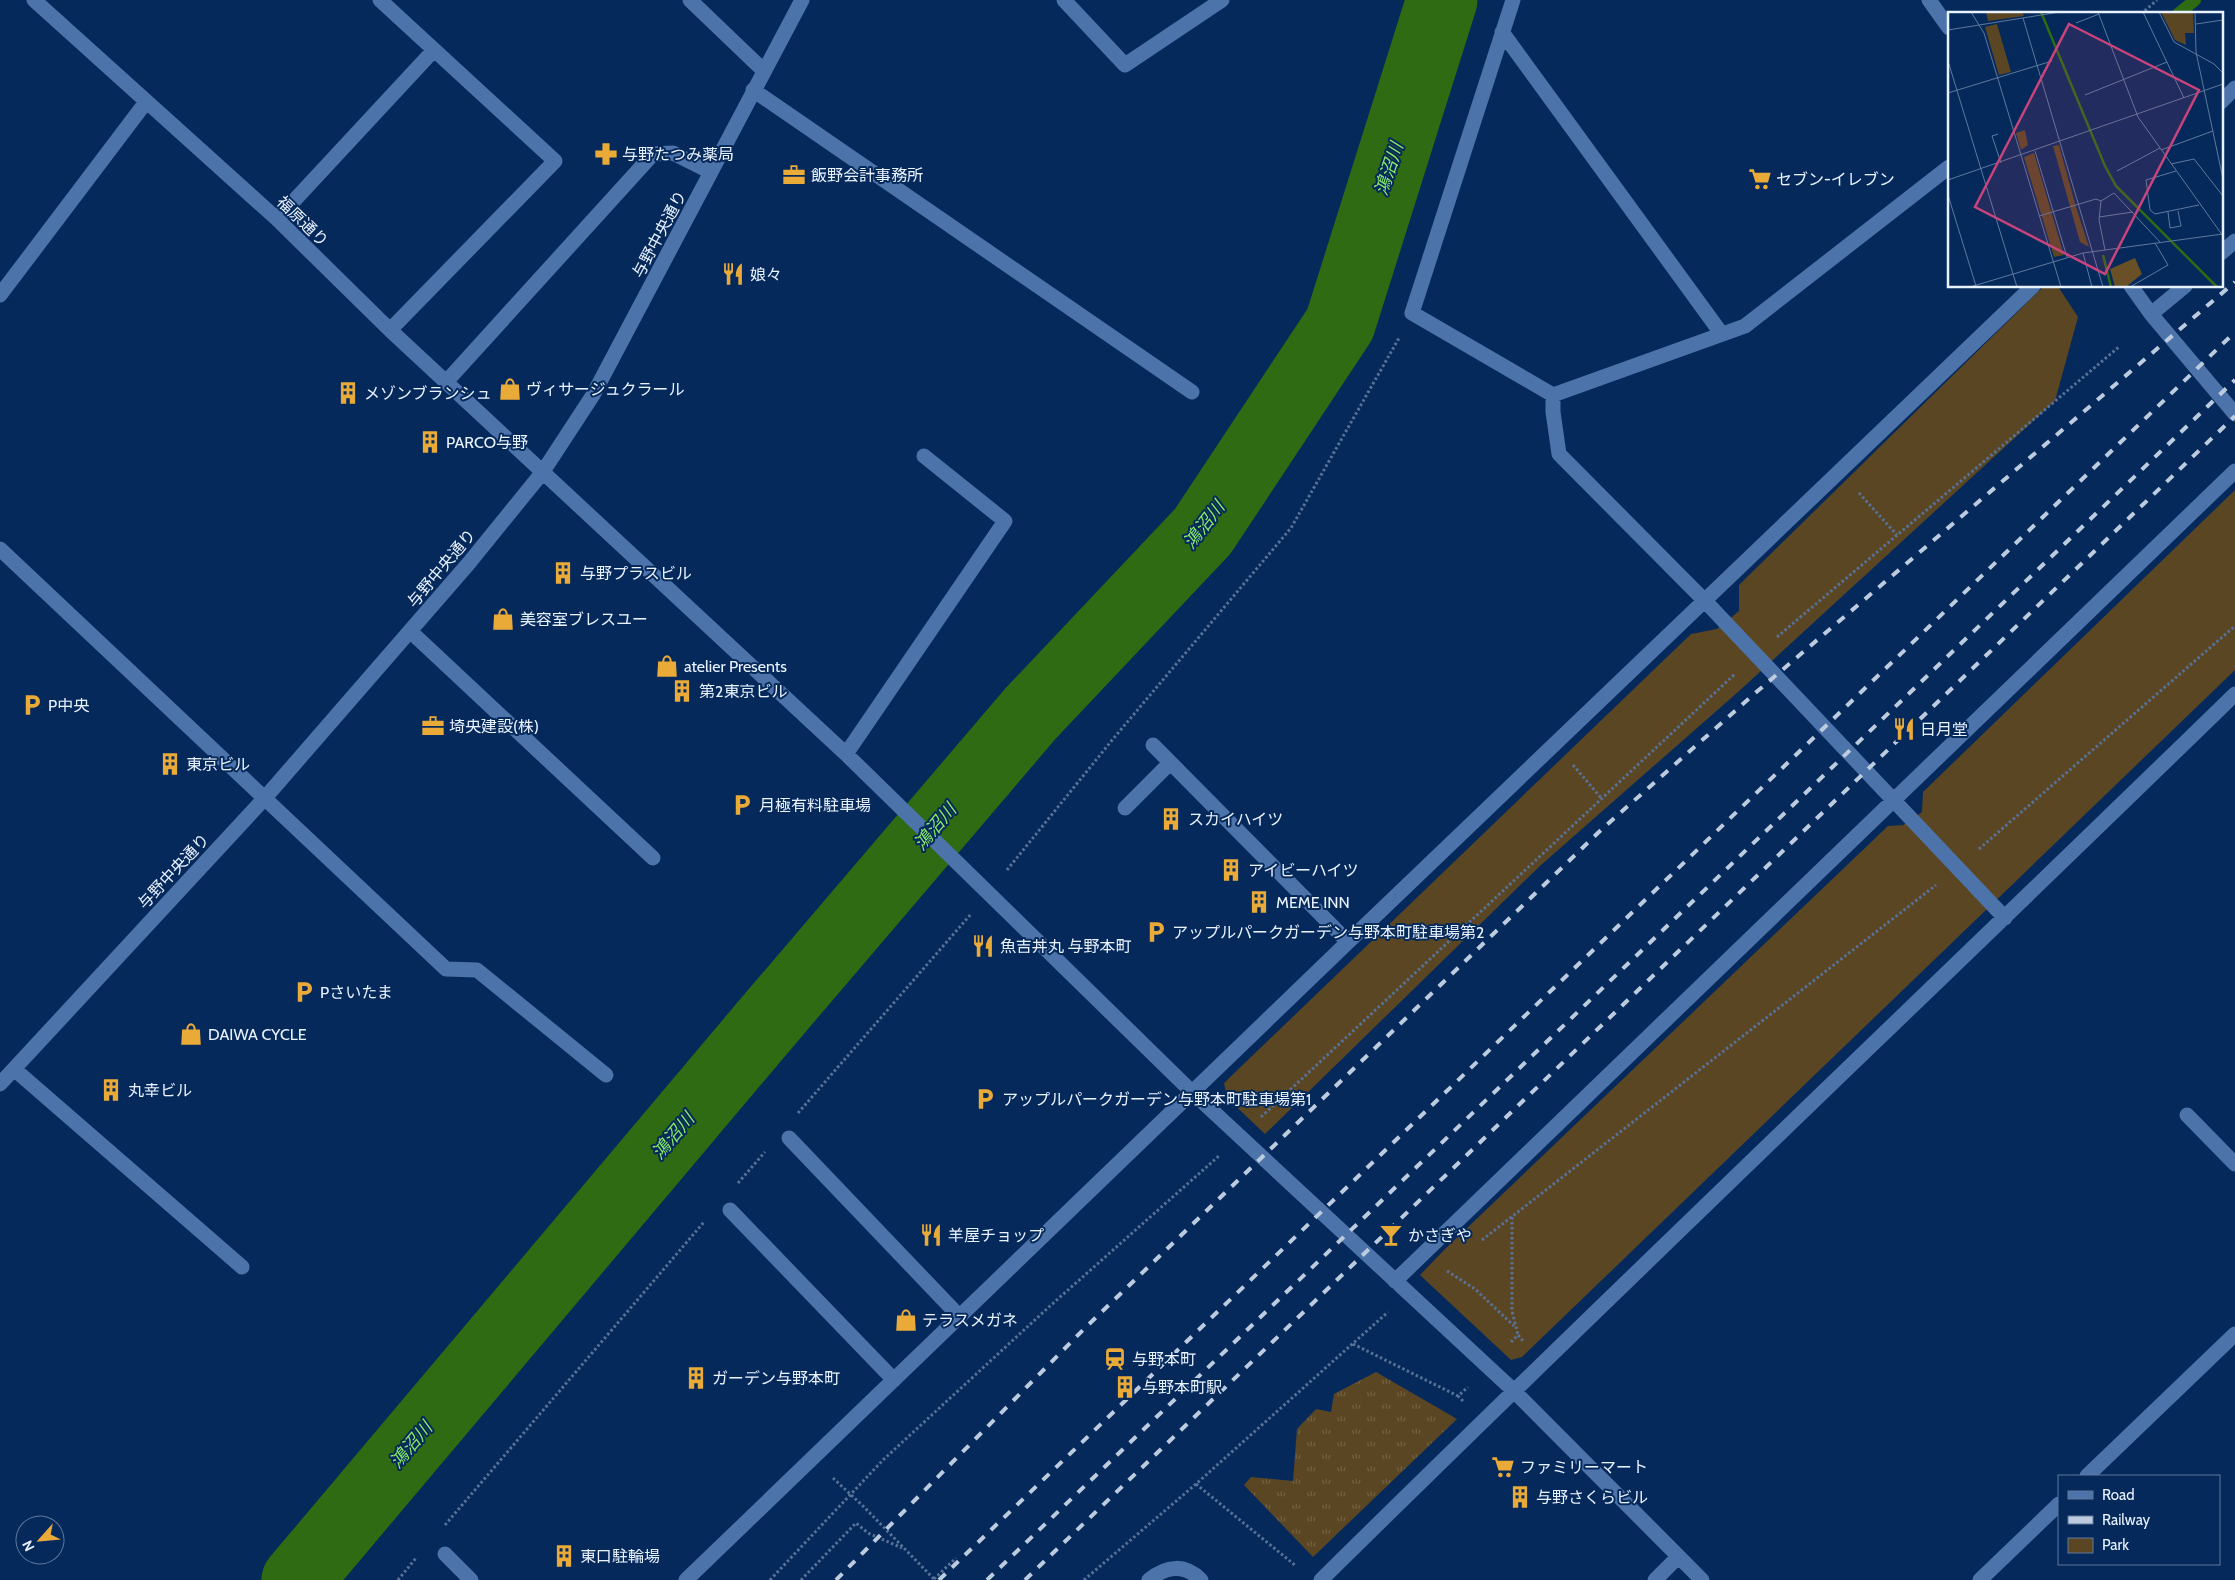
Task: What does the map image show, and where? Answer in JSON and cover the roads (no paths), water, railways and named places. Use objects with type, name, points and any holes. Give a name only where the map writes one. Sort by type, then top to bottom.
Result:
[{"type":"street","name":"福原通り","points":[[34,0],[277,219],[390,330],[542,473],[846,754],[1192,1092],[1513,1390],[1702,1580]]},
{"type":"street","points":[[380,0],[555,161],[390,330]]},
{"type":"street","points":[[690,0],[763,70]]},
{"type":"street","name":"与野中央通り","points":[[0,1084],[264,799],[470,563],[542,473],[594,395],[763,70],[802,0]]},
{"type":"street","points":[[1064,0],[1125,65],[1222,0]]},
{"type":"street","points":[[1513,0],[1412,313],[1553,395]]},
{"type":"street","points":[[1929,0],[1948,27]]},
{"type":"street","points":[[1502,32],[1721,333]]},
{"type":"street","points":[[277,219],[434,50]]},
{"type":"street","points":[[2222,101],[2235,88]]},
{"type":"street","points":[[753,90],[1192,392]]},
{"type":"street","points":[[0,294],[146,102]]},
{"type":"street","points":[[446,382],[653,154],[673,153],[711,172]]},
{"type":"street","points":[[1553,395],[1721,333],[1745,326],[1948,168]]},
{"type":"street","points":[[2222,252],[2235,241]]},
{"type":"street","points":[[686,1580],[2031,288]]},
{"type":"street","points":[[2132,288],[2151,314],[2235,414]]},
{"type":"street","points":[[2151,314],[2182,288]]},
{"type":"street","points":[[1553,395],[1553,412],[1559,454],[1705,601],[2005,918]]},
{"type":"street","points":[[846,754],[1005,521],[924,456]]},
{"type":"street","points":[[1395,1281],[2235,471]]},
{"type":"street","points":[[0,549],[446,969],[477,970],[606,1075]]},
{"type":"street","points":[[410,631],[653,858]]},
{"type":"street","points":[[1321,1580],[1513,1390],[2005,918],[2235,694]]},
{"type":"street","points":[[1153,745],[1348,942]]},
{"type":"street","points":[[1126,808],[1170,763]]},
{"type":"street","points":[[14,1069],[242,1267]]},
{"type":"street","points":[[2186,1115],[2235,1164]]},
{"type":"street","points":[[789,1138],[960,1317]]},
{"type":"street","points":[[730,1210],[894,1380]]},
{"type":"street","points":[[2089,1475],[2235,1334]]},
{"type":"street","points":[[1980,1580],[2058,1505]]},
{"type":"street","points":[[445,1554],[471,1580]]},
{"type":"street","points":[[1655,1580],[1678,1557]]},
{"type":"street","points":[[1149,1580],[1157,1573],[1169,1568],[1185,1568],[1201,1580]]},
{"type":"waterway","name":"鴻沼川","points":[[297,1580],[764,1026],[1031,713],[1203,531],[1340,324],[1442,0]]},
{"type":"waterway","points":[[2180,12],[2195,0]]},
{"type":"railway","points":[[836,1580],[1083,1330],[1601,830],[1753,695],[2235,282]]},
{"type":"railway","points":[[939,1580],[2235,332]]},
{"type":"railway","points":[[987,1580],[2235,380]]},
{"type":"railway","points":[[1025,1580],[2235,416]]},
{"type":"place","name":"与野たつみ薬局","points":[[606,154]]},
{"type":"place","name":"飯野会計事務所","points":[[794,175]]},
{"type":"place","name":"セブン-イレブン","points":[[1760,179]]},
{"type":"place","name":"娘々","points":[[733,274]]},
{"type":"place","name":"ヴィサージュクラール","points":[[510,389]]},
{"type":"place","name":"メゾンブランシュ","points":[[348,393]]},
{"type":"place","name":"PARCO与野","points":[[430,442]]},
{"type":"place","name":"与野プラスビル","points":[[563,573]]},
{"type":"place","name":"美容室ブレスユー","points":[[503,619]]},
{"type":"place","name":"atelier Presents","points":[[667,666]]},
{"type":"place","name":"第2東京ビル","points":[[682,691]]},
{"type":"place","name":"P中央","points":[[32,705]]},
{"type":"place","name":"埼央建設(株)","points":[[433,726]]},
{"type":"place","name":"日月堂","points":[[1904,729]]},
{"type":"place","name":"東京ビル","points":[[170,764]]},
{"type":"place","name":"月極有料駐車場","points":[[742,805]]},
{"type":"place","name":"スカイハイツ","points":[[1171,819]]},
{"type":"place","name":"アイビーハイツ","points":[[1231,870]]},
{"type":"place","name":"MEME INN","points":[[1259,902]]},
{"type":"place","name":"アップルパークガーデン与野本町駐車場第2","points":[[1156,932]]},
{"type":"place","name":"魚吉丼丸 与野本町","points":[[983,946]]},
{"type":"place","name":"Pさいたま","points":[[304,992]]},
{"type":"place","name":"DAIWA CYCLE","points":[[191,1034]]},
{"type":"place","name":"丸幸ビル","points":[[111,1090]]},
{"type":"place","name":"アップルパークガーデン与野本町駐車場第1","points":[[985,1099]]},
{"type":"place","name":"羊屋チョップ","points":[[931,1235]]},
{"type":"place","name":"かさぎや","points":[[1391,1235]]},
{"type":"place","name":"テラスメガネ","points":[[906,1320]]},
{"type":"place","name":"与野本町","points":[[1115,1359]]},
{"type":"place","name":"ガーデン与野本町","points":[[696,1378]]},
{"type":"place","name":"与野本町駅","points":[[1125,1387]]},
{"type":"place","name":"ファミリーマート","points":[[1503,1467]]},
{"type":"place","name":"与野さくらビル","points":[[1520,1497]]},
{"type":"place","name":"東口駐輪場","points":[[564,1556]]}]
